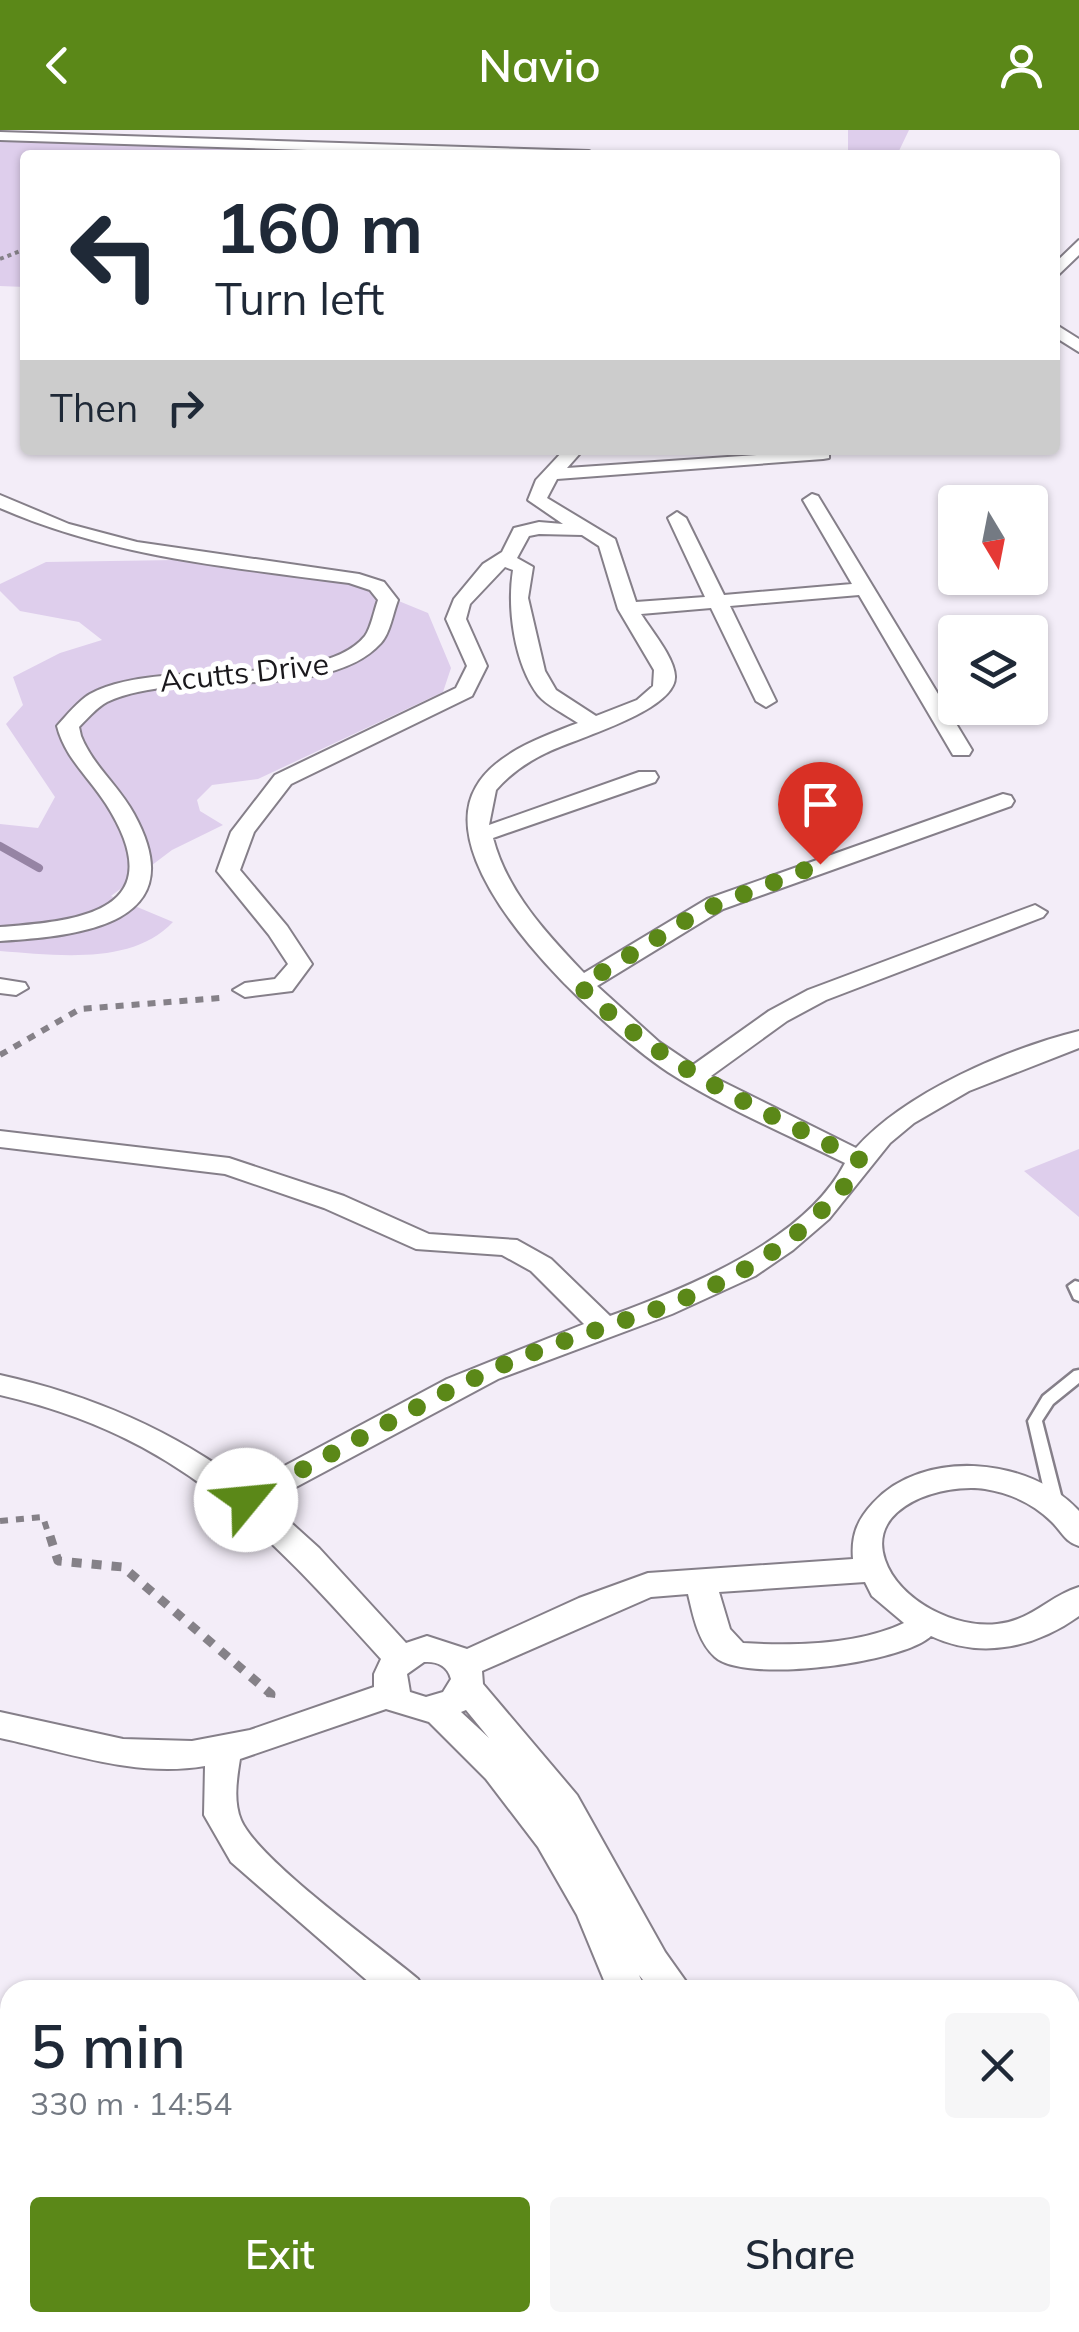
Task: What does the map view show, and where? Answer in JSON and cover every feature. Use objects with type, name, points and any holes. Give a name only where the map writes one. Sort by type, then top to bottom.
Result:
[{"type":"street","points":[[357,148],[399,132]]},
{"type":"street","points":[[0,136],[423,150]]},
{"type":"street","points":[[1060,268],[1079,245]]},
{"type":"street","points":[[570,455],[542,484],[538,500],[604,538],[611,549],[628,609],[664,670],[664,686],[644,704],[526,756],[497,776],[480,798],[478,836],[500,885],[580,986],[608,1013],[694,1076],[860,1160]]},
{"type":"street","points":[[553,474],[810,455]]},
{"type":"street","points":[[812,500],[961,750]]},
{"type":"street","name":"Acutts Drive","points":[[0,501],[62,528],[119,544],[352,578],[377,586],[388,600],[388,612],[368,642],[334,666],[142,684],[104,694],[83,706],[68,726],[71,745],[126,819],[137,846],[140,882],[128,902],[106,918],[61,928],[0,934]]},
{"type":"street","points":[[677,518],[766,701]]},
{"type":"street","points":[[245,990],[282,986],[300,964],[279,931],[228,871],[238,842],[281,780],[465,692],[477,666],[458,625],[458,610],[490,568],[512,551],[522,532],[543,527],[586,529]]},
{"type":"street","points":[[503,559],[518,563],[523,569],[518,598],[521,620],[544,688],[596,725]]},
{"type":"street","points":[[628,609],[864,589]]},
{"type":"street","points":[[478,836],[648,778]]},
{"type":"street","points":[[580,986],[716,904],[1003,802]]},
{"type":"street","points":[[694,1076],[762,1027],[817,995],[1034,912]]},
{"type":"street","points":[[246,1500],[474,1378],[706,1292],[763,1260],[844,1187],[872,1144],[914,1111],[1079,1039]]},
{"type":"street","points":[[0,1140],[229,1166],[334,1202],[426,1243],[507,1246],[541,1265],[604,1327]]},
{"type":"street","points":[[0,1385],[68,1401],[120,1422],[246,1500],[278,1528],[400,1658]]},
{"type":"street","points":[[1079,1535],[1056,1508],[1031,1491],[1000,1480],[968,1476],[937,1478],[909,1488],[887,1502],[872,1522],[867,1546],[872,1570],[885,1592],[925,1622],[970,1636],[1004,1638],[1036,1631],[1062,1618],[1079,1599]]},
{"type":"street","points":[[665,1980],[652,1963],[565,1805],[465,1676],[442,1650],[412,1652],[400,1658],[389,1675],[392,1694],[415,1709],[436,1709],[454,1702],[465,1676],[630,1590],[700,1581],[872,1570]]},
{"type":"street","points":[[700,1581],[714,1630],[722,1644],[737,1656],[858,1647],[914,1633],[925,1622]]},
{"type":"street","points":[[0,1725],[144,1755],[194,1756],[224,1751],[392,1694]]},
{"type":"street","points":[[436,1709],[512,1782],[549,1829],[600,1922],[624,1980]]},
{"type":"street","points":[[224,1751],[218,1808],[223,1826],[258,1868],[392,1980]]},
{"type":"lane","points":[[1056,1508],[1035,1421],[1048,1400],[1079,1376]]},
{"type":"path","points":[[0,1055],[80,1009],[217,999],[245,990]]},
{"type":"path","points":[[0,1521],[43,1517],[58,1560],[123,1567],[271,1694],[263,1738]]},
{"type":"shaded area","points":[[848,130],[909,130],[899,150],[848,150]]},
{"type":"shaded area","points":[[0,139],[248,150],[20,150],[20,287],[0,286]]},
{"type":"shaded area","points":[[176,560],[357,584],[428,613],[451,668],[443,692],[258,779],[212,785],[197,800],[200,811],[223,825],[172,850],[111,896],[173,922],[156,936],[115,952],[68,955],[0,951],[0,824],[38,828],[55,797],[6,724],[23,705],[13,677],[60,653],[102,640],[79,622],[20,611],[0,591],[0,584],[46,562]]},
{"type":"shaded area","points":[[1079,1149],[1079,1217],[1024,1171]]},
{"type":"waterway","points":[[0,846],[39,868]]},
{"type":"route","points":[[246,1500],[474,1378],[538,1350],[678,1303],[728,1281],[775,1252],[854,1176],[860,1160],[681,1069],[608,1013],[580,986],[687,918],[820,864]]}]
